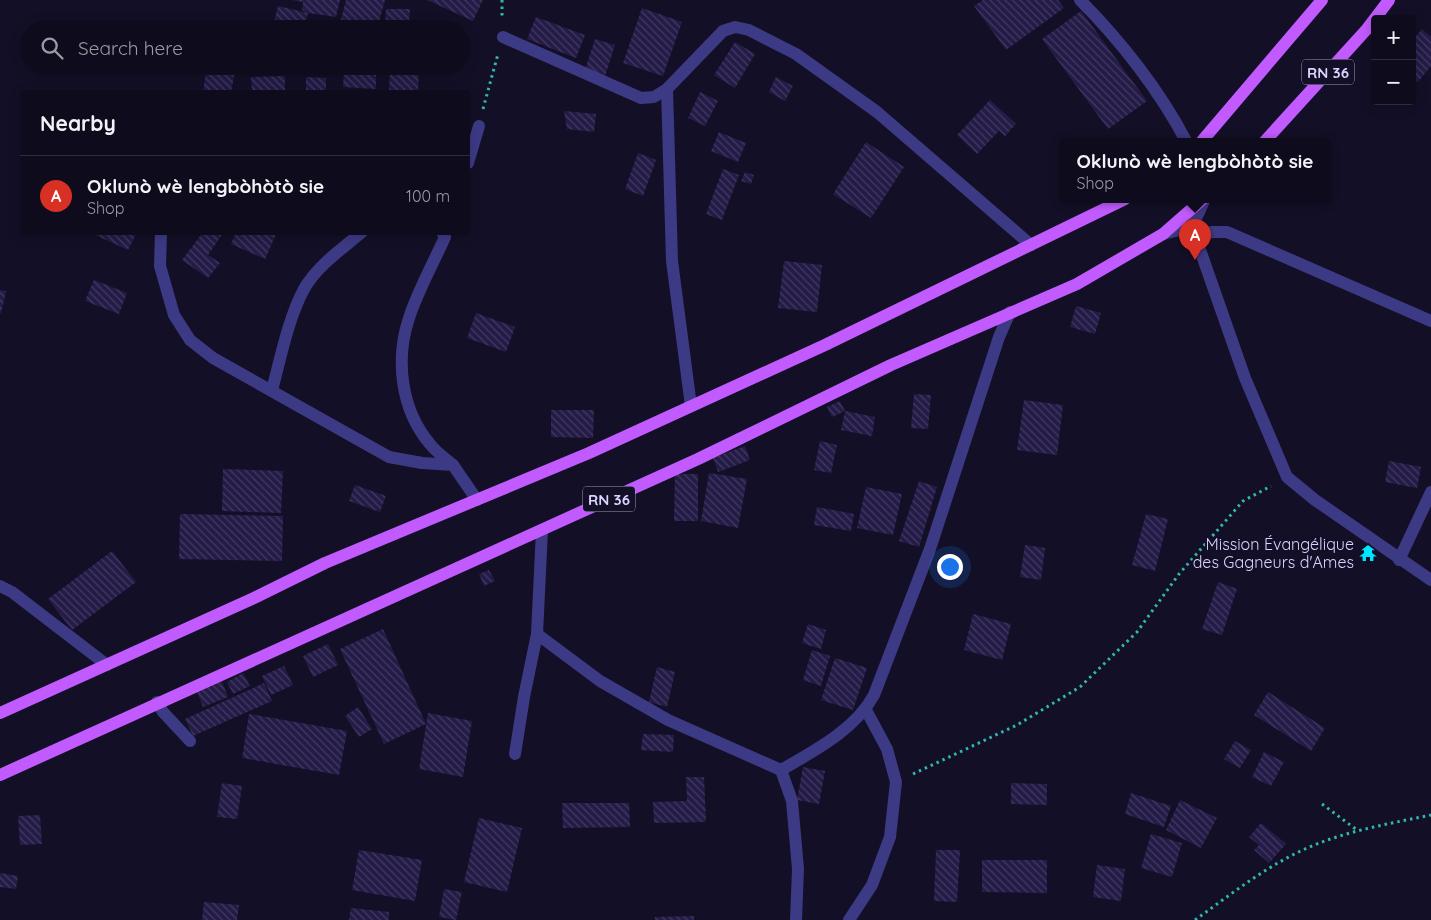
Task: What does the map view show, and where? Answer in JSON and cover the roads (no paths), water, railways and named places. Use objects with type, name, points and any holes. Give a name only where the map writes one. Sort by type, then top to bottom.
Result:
[{"type":"main road","name":"RN 36","points":[[1205,138],[1322,0]]},
{"type":"main road","name":"RN 36","points":[[1268,138],[1360,36],[1389,0]]},
{"type":"main road","points":[[0,713],[254,598],[325,563],[477,500],[825,346],[1117,203]]},
{"type":"main road","name":"RN 36","points":[[0,775],[157,702],[698,459],[891,366],[1077,284],[1163,234],[1199,203]]},
{"type":"street","points":[[1080,0],[1095,15],[1168,106],[1184,138]]},
{"type":"street","points":[[503,37],[641,98],[654,97],[667,89],[724,31],[735,27],[749,30],[796,54],[877,112],[1031,244]]},
{"type":"street","points":[[667,89],[672,261],[691,406]]},
{"type":"street","points":[[470,135],[479,126],[470,156]]},
{"type":"street","points":[[1203,203],[1195,233],[1245,378],[1287,477],[1400,560],[1431,580]]},
{"type":"street","points":[[1163,234],[1227,232],[1431,321]]},
{"type":"street","points":[[161,235],[160,266],[174,315],[190,340],[213,358],[389,457],[422,464],[453,465]]},
{"type":"street","points":[[272,390],[292,319],[304,289],[326,262],[358,235]]},
{"type":"street","points":[[444,235],[409,318],[402,360],[405,397],[416,424],[431,445],[453,465],[477,500]]},
{"type":"street","points":[[781,770],[804,757],[852,723],[866,710],[874,695],[930,548],[999,337],[1010,312]]},
{"type":"street","points":[[1400,560],[1431,492]]},
{"type":"street","points":[[515,754],[524,697],[538,634],[542,530]]},
{"type":"street","points":[[0,586],[12,592],[107,665]]},
{"type":"street","points":[[538,634],[600,681],[668,720],[781,770],[792,801],[798,869],[796,920]]},
{"type":"street","points":[[157,702],[162,712],[190,741]]},
{"type":"street","points":[[849,920],[872,885],[890,837],[896,782],[886,749],[866,710]]},
{"type":"place","name":"Oklunò wè lengbòhòtò sie","points":[[1195,260]]},
{"type":"place","name":"Mission Évangélique des Gagneurs d'Ames","points":[[1368,553]]}]
